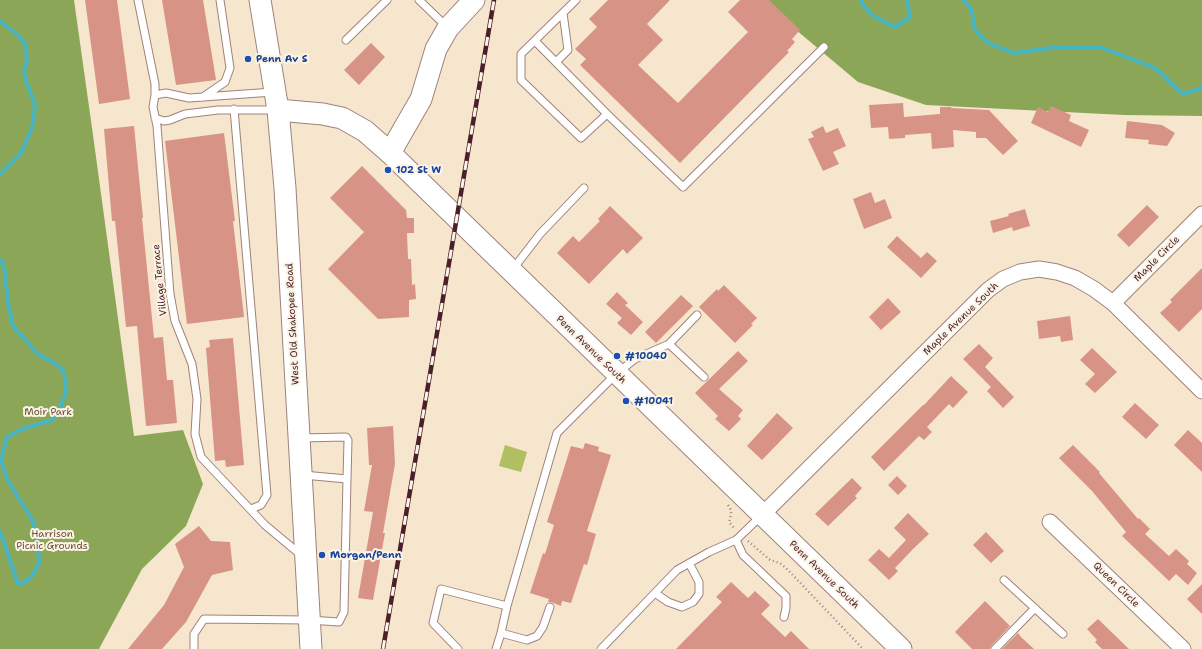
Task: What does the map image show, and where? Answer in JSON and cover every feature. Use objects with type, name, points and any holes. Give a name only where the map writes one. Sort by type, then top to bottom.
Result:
[{"type":"main road","name":"West Old Shakopee Road","points":[[260,0],[276,101],[285,188],[311,649]]},
{"type":"main road","points":[[390,153],[421,98],[436,49],[448,28],[474,0]]},
{"type":"main road","name":"Penn Avenue South","points":[[276,101],[342,118],[365,131],[390,153],[900,649]]},
{"type":"street","name":"Maple Circle","points":[[1113,303],[1202,214]]},
{"type":"street","name":"Maple Avenue South","points":[[762,515],[988,290],[1003,279],[1020,272],[1039,269],[1057,272],[1075,278],[1094,288],[1113,303],[1202,391]]},
{"type":"street","name":"Queen Circle","points":[[1050,522],[1183,649]]},
{"type":"lane","name":"Village Terrace","points":[[138,0],[155,84],[153,107],[157,126],[170,294],[175,321],[192,364],[197,399],[195,434],[201,457],[265,525],[306,559]]},
{"type":"lane","points":[[203,97],[225,82],[230,68],[220,0]]},
{"type":"lane","points":[[346,40],[387,0]]},
{"type":"lane","points":[[419,0],[448,28]]},
{"type":"lane","points":[[576,0],[521,54],[521,80],[581,138],[607,114]]},
{"type":"lane","points":[[556,62],[568,50],[563,13]]},
{"type":"lane","points":[[535,41],[607,114],[683,187],[824,47]]},
{"type":"lane","points":[[155,95],[166,93],[189,98],[203,97],[276,101]]},
{"type":"lane","points":[[155,118],[164,121],[185,114],[234,109],[276,101]]},
{"type":"lane","points":[[234,109],[267,495],[261,505],[251,509]]},
{"type":"lane","points":[[511,272],[540,234],[584,188]]},
{"type":"lane","points":[[496,649],[507,606],[558,433],[616,374],[635,359],[669,344],[697,315]]},
{"type":"lane","points":[[669,344],[704,377]]},
{"type":"lane","points":[[194,649],[194,634],[204,619],[309,620],[338,622],[344,612],[348,440],[346,437],[299,438]]},
{"type":"lane","points":[[301,475],[347,478]]},
{"type":"lane","points":[[602,649],[677,570],[739,537],[762,515]]},
{"type":"lane","points":[[739,537],[743,556],[786,596],[784,617]]},
{"type":"lane","points":[[655,593],[668,602],[682,607],[693,602],[699,594],[699,582],[689,563]]},
{"type":"lane","points":[[1004,580],[1063,634]]},
{"type":"lane","points":[[458,649],[433,623],[441,589],[507,606]]},
{"type":"lane","points":[[501,633],[527,640],[537,636],[543,627],[550,607]]},
{"type":"lane","points":[[995,649],[1035,608]]},
{"type":"path","points":[[727,504],[730,510],[730,522],[739,537],[770,560],[780,563],[788,570],[863,649]]},
{"type":"green space","points":[[0,0],[74,0],[134,436],[183,430],[203,484],[186,526],[142,569],[99,649],[0,649]]},
{"type":"green space","points":[[764,0],[1202,0],[1202,116],[1124,115],[926,105],[858,82],[770,8]]},
{"type":"green space","points":[[505,445],[527,452],[521,472],[499,466]]},
{"type":"building","points":[[85,0],[117,0],[130,99],[99,104]]},
{"type":"building","points":[[162,0],[203,0],[216,80],[176,85]]},
{"type":"building","points":[[608,0],[670,0],[647,24],[663,40],[638,65],[678,103],[748,32],[728,12],[740,0],[769,0],[800,30],[792,39],[795,42],[787,51],[789,52],[680,163],[580,65],[586,59],[575,49],[597,27],[589,19]]},
{"type":"building","points":[[371,43],[385,57],[359,85],[344,70]]},
{"type":"building","points":[[903,103],[904,117],[940,114],[940,107],[989,110],[1018,141],[1003,155],[986,138],[976,138],[976,132],[953,130],[954,147],[932,149],[931,133],[905,135],[905,138],[889,139],[888,127],[871,128],[869,105]]},
{"type":"building","points":[[1051,106],[1071,115],[1069,121],[1089,130],[1081,147],[1031,123],[1038,107],[1048,112]]},
{"type":"building","points":[[1127,121],[1162,125],[1175,133],[1167,146],[1148,144],[1149,140],[1125,138]]},
{"type":"building","points":[[134,126],[154,338],[163,337],[167,380],[173,380],[177,423],[146,426],[137,326],[126,327],[115,221],[112,221],[104,129]]},
{"type":"building","points":[[823,126],[826,133],[838,128],[846,146],[833,152],[839,164],[823,171],[808,139],[814,137],[811,132]]},
{"type":"building","points":[[224,133],[235,221],[233,221],[244,317],[187,324],[165,141]]},
{"type":"building","points":[[362,166],[406,210],[407,218],[414,218],[414,233],[407,233],[408,259],[411,259],[412,285],[415,284],[416,299],[409,300],[409,317],[378,319],[328,269],[364,232],[330,198]]},
{"type":"building","points":[[871,192],[875,203],[885,199],[892,218],[864,229],[853,199]]},
{"type":"building","points":[[1147,205],[1159,217],[1129,247],[1117,235]]},
{"type":"building","points":[[610,206],[643,238],[627,254],[623,249],[589,284],[557,253],[573,236],[579,242],[600,221],[598,219]]},
{"type":"building","points":[[1025,209],[1030,226],[1013,231],[1012,227],[993,233],[990,221],[1009,216],[1008,214]]},
{"type":"building","points":[[897,236],[921,258],[927,252],[937,261],[921,278],[887,247]]},
{"type":"building","points":[[1202,268],[1202,309],[1179,332],[1160,313],[1172,302],[1170,300]]},
{"type":"building","points":[[724,285],[757,318],[751,324],[753,325],[735,343],[699,307],[717,289],[718,291]]},
{"type":"building","points":[[617,292],[628,303],[625,305],[643,322],[631,335],[617,323],[622,318],[606,304]]},
{"type":"building","points":[[681,295],[693,306],[656,343],[645,332]]},
{"type":"building","points":[[888,298],[901,312],[881,330],[869,317]]},
{"type":"building","points":[[1070,316],[1073,340],[1061,342],[1060,336],[1039,339],[1037,321]]},
{"type":"building","points":[[233,338],[244,465],[226,467],[225,460],[215,461],[206,348],[210,347],[209,340]]},
{"type":"building","points":[[979,344],[993,358],[985,367],[1014,397],[1003,408],[987,391],[991,387],[963,359]]},
{"type":"building","points":[[1092,348],[1117,372],[1095,393],[1085,384],[1095,374],[1080,360]]},
{"type":"building","points":[[738,351],[748,361],[719,389],[743,410],[738,416],[741,419],[729,431],[715,419],[718,416],[695,393]]},
{"type":"building","points":[[951,376],[968,392],[953,408],[949,404],[927,427],[932,432],[924,440],[919,436],[884,471],[871,457]]},
{"type":"building","points":[[1135,403],[1159,425],[1146,439],[1122,417]]},
{"type":"building","points":[[777,413],[793,428],[762,460],[747,446]]},
{"type":"building","points":[[393,426],[395,464],[373,600],[358,598],[373,512],[364,511],[372,465],[369,465],[367,428]]},
{"type":"building","points":[[1188,430],[1202,443],[1202,472],[1174,445]]},
{"type":"building","points":[[585,443],[599,447],[598,451],[611,455],[587,531],[596,534],[587,565],[584,564],[571,603],[562,601],[561,606],[548,602],[549,599],[530,593],[554,525],[547,522],[571,446],[583,449]]},
{"type":"building","points":[[1073,445],[1100,472],[1099,473],[1138,519],[1139,518],[1150,529],[1145,534],[1169,556],[1176,549],[1189,561],[1187,564],[1197,573],[1188,585],[1176,574],[1169,581],[1122,536],[1126,532],[1092,491],[1059,458]]},
{"type":"building","points":[[897,476],[907,486],[898,495],[888,485]]},
{"type":"building","points":[[852,478],[862,488],[855,496],[857,498],[828,526],[815,514]]},
{"type":"building","points":[[908,513],[929,534],[895,568],[898,571],[889,580],[868,560],[879,549],[889,558],[906,540],[894,528]]},
{"type":"building","points":[[199,526],[211,541],[230,542],[233,570],[212,575],[186,622],[162,649],[128,649],[164,605],[184,567],[175,544]]},
{"type":"building","points":[[986,532],[1004,551],[991,563],[973,545]]},
{"type":"building","points":[[731,582],[748,598],[755,591],[770,605],[761,614],[785,637],[791,631],[809,649],[676,649],[722,602],[716,597]]},
{"type":"building","points":[[1202,584],[1202,614],[1187,599]]},
{"type":"building","points":[[985,601],[1010,626],[991,646],[990,649],[972,649],[955,632]]},
{"type":"building","points":[[1098,619],[1129,649],[1102,649],[1095,642],[1097,640],[1087,629]]},
{"type":"building","points":[[1018,633],[1034,649],[1002,649]]},
{"type":"waterway","points":[[862,0],[861,3],[873,16],[895,27],[910,17],[907,0]]},
{"type":"waterway","points":[[963,0],[971,8],[975,30],[988,43],[1014,53],[1050,48],[1103,48],[1155,68],[1183,94],[1202,88]]},
{"type":"waterway","points":[[0,21],[19,36],[25,44],[27,59],[24,72],[35,104],[32,128],[21,153],[0,174]]},
{"type":"waterway","points":[[0,259],[4,265],[8,303],[13,326],[38,354],[63,370],[65,379],[65,395],[58,412],[52,420],[22,429],[7,437],[1,460],[7,479],[33,521],[38,546],[39,563],[32,576],[25,582],[18,584],[0,531]]},
{"type":"railway","points":[[383,649],[494,0]]},
{"type":"place","name":"Penn Av S","points":[[248,59]]},
{"type":"place","name":"102 St W","points":[[388,170]]},
{"type":"place","name":"#10040","points":[[617,356]]},
{"type":"place","name":"#10041","points":[[626,401]]},
{"type":"place","name":"Morgan/Penn","points":[[322,555]]},
{"type":"park label","name":"Moir Park","points":[[48,412]]},
{"type":"park label","name":"Harrison Picnic Grounds","points":[[52,540]]}]
